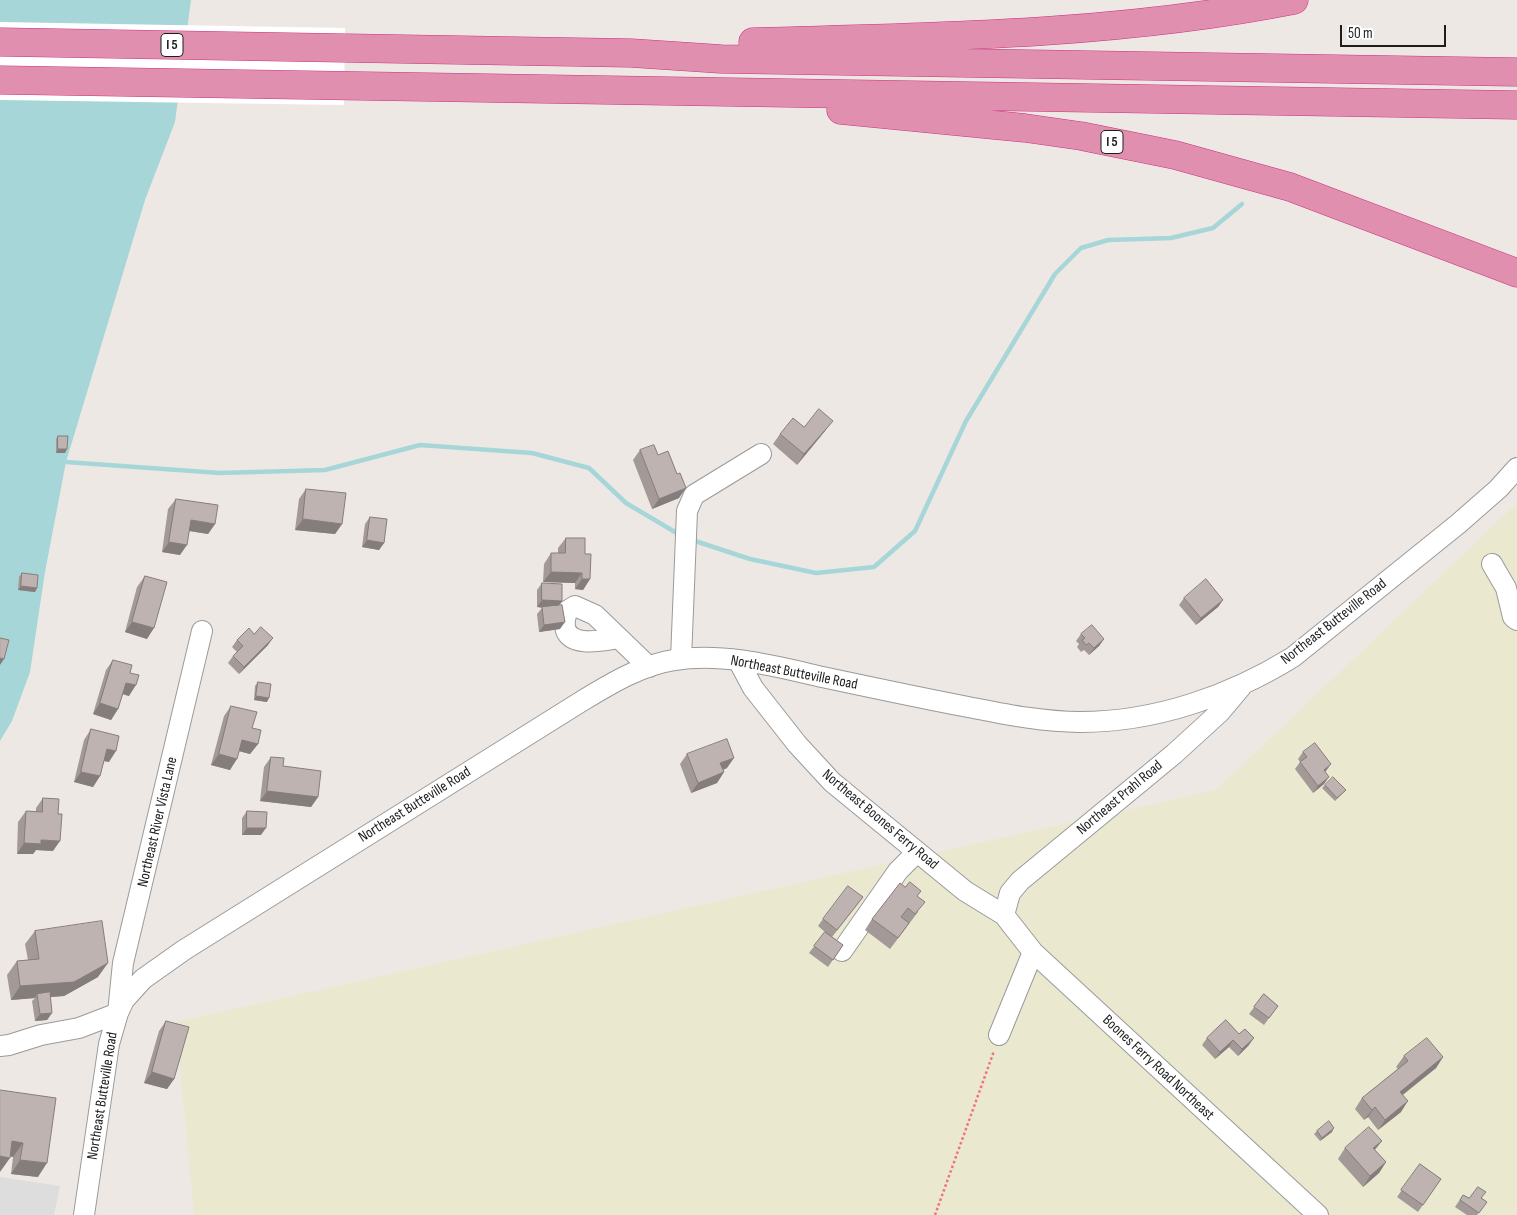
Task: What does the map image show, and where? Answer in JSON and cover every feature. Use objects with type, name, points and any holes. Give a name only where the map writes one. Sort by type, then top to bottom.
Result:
[{"type":"highway","name":"I 5","points":[[631,53],[723,42],[979,34],[1083,28],[1196,17],[1294,0]]},
{"type":"highway","name":"I 5","points":[[0,42],[631,53],[721,59],[1517,72]]},
{"type":"highway","name":"I 5","points":[[1385,70],[1517,58]]},
{"type":"highway","name":"I 5","points":[[0,80],[1517,105]]},
{"type":"highway","name":"I 5","points":[[688,92],[849,111],[1025,128],[1081,136],[1175,155],[1290,187],[1517,274]]},
{"type":"highway","name":"I 5","points":[[1437,103],[1517,116]]},
{"type":"street","points":[[681,659],[687,511],[694,494],[761,454]]},
{"type":"street","name":"Northeast Butteville Road","points":[[84,1215],[109,1044],[124,1000],[143,979],[184,950],[582,701],[626,676],[649,667],[681,659],[738,660],[1010,715],[1059,722],[1109,721],[1140,717],[1188,705],[1244,684],[1293,657],[1458,524],[1498,489],[1517,468]]},
{"type":"street","points":[[1492,564],[1506,588],[1513,617],[1517,620]]},
{"type":"street","name":"Northeast River Vista Lane","points":[[118,1013],[124,963],[202,631]]},
{"type":"street","points":[[619,638],[649,667]]},
{"type":"street","name":"Northeast Boones Ferry Road","points":[[738,660],[753,688],[797,744],[825,775],[965,891],[1004,915]]},
{"type":"street","name":"Northeast Prahl Road","points":[[1004,915],[1010,893],[1020,881],[1174,754],[1220,712],[1244,684]]},
{"type":"street","points":[[842,951],[898,871],[917,852]]},
{"type":"street","name":"Boones Ferry Road Northeast","points":[[1004,915],[1033,952],[1318,1215]]},
{"type":"street","points":[[999,1035],[1033,952]]},
{"type":"street","points":[[0,1046],[41,1035],[79,1028],[118,1013]]},
{"type":"path","points":[[936,1215],[999,1035]]},
{"type":"shaded area","points":[[1517,503],[1517,1215],[194,1215],[176,1022],[1216,790]]},
{"type":"shaded area","points":[[0,1177],[60,1186],[54,1215],[0,1215]]},
{"type":"water","points":[[0,0],[191,0],[175,122],[145,200],[66,462],[45,572],[30,672],[12,721],[0,741]]},
{"type":"pier","points":[[0,22],[345,28],[344,105],[0,100]]},
{"type":"building","points":[[819,409],[833,421],[804,454],[780,434],[793,418],[804,427]]},
{"type":"building","points":[[58,436],[68,436],[67,449],[58,449]]},
{"type":"building","points":[[654,445],[658,455],[668,451],[677,474],[680,473],[686,488],[659,499],[640,450]]},
{"type":"building","points":[[306,489],[346,493],[342,524],[303,519]]},
{"type":"building","points":[[176,499],[218,505],[215,524],[191,520],[187,545],[169,542]]},
{"type":"building","points":[[370,517],[387,519],[384,543],[367,540]]},
{"type":"building","points":[[566,538],[585,538],[585,554],[591,554],[590,579],[582,579],[582,573],[551,572],[551,553],[565,553]]},
{"type":"building","points":[[22,573],[38,575],[37,588],[21,586]]},
{"type":"building","points":[[145,576],[167,582],[154,628],[132,622]]},
{"type":"building","points":[[1206,579],[1223,600],[1201,618],[1184,598]]},
{"type":"building","points":[[542,583],[562,584],[562,601],[542,600]]},
{"type":"building","points":[[562,605],[565,622],[544,625],[542,607]]},
{"type":"building","points":[[1092,625],[1104,639],[1094,648],[1089,643],[1086,645],[1082,640],[1085,638],[1081,634]]},
{"type":"building","points":[[261,627],[273,638],[244,667],[233,656],[243,646],[237,640],[249,628],[254,634]]},
{"type":"building","points":[[0,638],[9,640],[4,659],[0,658]]},
{"type":"building","points":[[113,660],[132,665],[130,673],[139,675],[136,685],[126,683],[118,709],[100,703]]},
{"type":"building","points":[[258,682],[271,684],[269,698],[256,696]]},
{"type":"building","points":[[231,706],[257,712],[252,728],[261,730],[258,744],[242,740],[237,759],[219,754]]},
{"type":"building","points":[[91,729],[119,736],[116,751],[107,749],[100,776],[81,772]]},
{"type":"building","points":[[727,739],[734,758],[720,763],[724,772],[698,783],[687,754]]},
{"type":"building","points":[[1315,743],[1331,764],[1324,770],[1329,777],[1318,786],[1300,762],[1307,757],[1303,752]]},
{"type":"building","points":[[271,757],[284,758],[283,766],[321,771],[318,797],[267,791]]},
{"type":"building","points":[[1333,777],[1346,790],[1337,798],[1325,785]]},
{"type":"building","points":[[43,798],[59,799],[58,814],[62,814],[60,841],[41,840],[41,844],[24,843],[26,811],[42,812]]},
{"type":"building","points":[[247,811],[267,812],[266,828],[247,828]]},
{"type":"building","points":[[910,882],[921,891],[917,896],[925,902],[915,914],[908,908],[901,917],[909,923],[898,938],[872,919],[900,883],[905,887]]},
{"type":"building","points":[[848,886],[863,897],[837,930],[823,919]]},
{"type":"building","points":[[102,921],[108,963],[74,982],[20,986],[17,961],[39,959],[35,931]]},
{"type":"building","points":[[825,932],[843,945],[833,960],[814,946]]},
{"type":"building","points":[[50,992],[52,1013],[40,1014],[37,994]]},
{"type":"building","points":[[1264,994],[1278,1006],[1269,1018],[1254,1007]]},
{"type":"building","points":[[1226,1020],[1239,1034],[1245,1029],[1254,1038],[1242,1049],[1233,1040],[1220,1052],[1207,1038]]},
{"type":"building","points":[[166,1021],[189,1027],[174,1079],[152,1072]]},
{"type":"building","points":[[1427,1038],[1443,1057],[1400,1092],[1408,1101],[1385,1120],[1375,1107],[1372,1110],[1362,1098],[1408,1061],[1404,1056]]},
{"type":"building","points":[[0,1090],[56,1098],[47,1163],[20,1160],[23,1143],[12,1141],[10,1158],[0,1156]]},
{"type":"building","points":[[1329,1121],[1334,1128],[1322,1138],[1317,1131]]},
{"type":"building","points":[[1369,1127],[1382,1141],[1373,1148],[1386,1162],[1370,1176],[1345,1148]]},
{"type":"building","points":[[1420,1164],[1441,1179],[1423,1205],[1401,1190]]},
{"type":"building","points":[[1478,1187],[1486,1192],[1481,1198],[1487,1202],[1479,1213],[1460,1200],[1463,1195],[1469,1198]]},
{"type":"waterway","points":[[692,540],[750,559],[816,573],[874,567],[915,531],[966,421],[1055,274],[1081,248],[1108,240],[1171,238],[1213,228],[1242,204]]},
{"type":"waterway","points":[[66,462],[220,473],[325,470],[420,445],[532,453],[589,468],[626,503],[680,535]]}]
